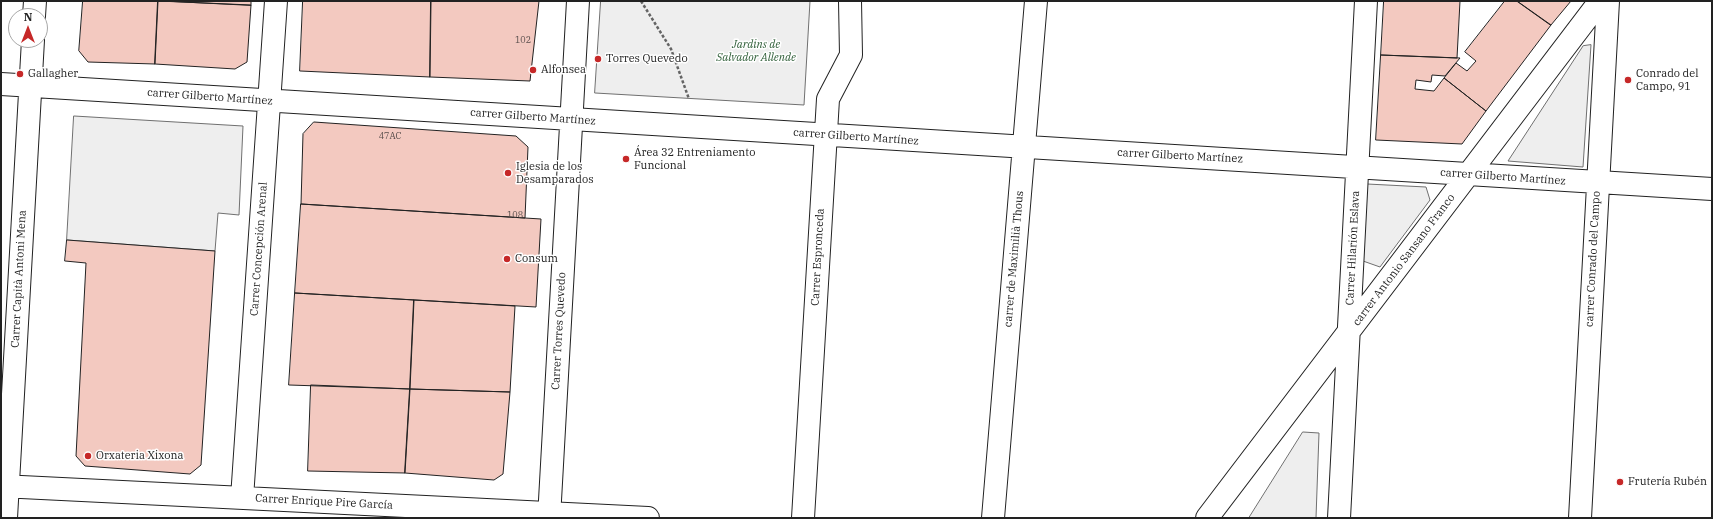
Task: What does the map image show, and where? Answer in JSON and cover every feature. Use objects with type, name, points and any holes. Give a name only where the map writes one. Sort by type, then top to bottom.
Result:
[{"type":"street","name":"Carrer Concepción Arenal","points":[[242,498],[276,1]]},
{"type":"street","name":"Carrer Torres Quevedo","points":[[549,515],[578,1]]},
{"type":"street","name":"Carrer Espronceda","points":[[803,518],[828,99],[851,55],[850,1]]},
{"type":"street","name":"carrer de Maximilià Thous","points":[[993,518],[1036,1]]},
{"type":"street","name":"Carrer Hilarión Eslava","points":[[1339,518],[1366,1]]},
{"type":"street","name":"carrer Antonio Sansano Franco","points":[[1207,518],[1600,1]]},
{"type":"street","name":"carrer Conrado del Campo","points":[[1580,518],[1608,1]]},
{"type":"street","name":"Carrer Capità Antoni Mena","points":[[6,518],[4,486],[32,48]]},
{"type":"street","name":"carrer Gilberto Martínez","points":[[1,84],[1712,189]]},
{"type":"street","name":"Carrer Enrique Pire García","points":[[4,486],[549,515],[648,518]]},
{"type":"path","points":[[641,1],[671,49],[689,99]]},
{"type":"green space","name":"Jardins de Salvador Allende","points":[[601,1],[810,1],[804,105],[595,93]]},
{"type":"green space","points":[[1591,45],[1583,167],[1508,161],[1583,46]]},
{"type":"green space","points":[[74,116],[243,126],[239,215],[218,213],[215,251],[67,240]]},
{"type":"green space","points":[[1367,184],[1426,187],[1430,200],[1380,267],[1363,261]]},
{"type":"green space","points":[[1303,432],[1319,433],[1316,518],[1249,518]]},
{"type":"building","points":[[83,1],[158,1],[155,64],[88,62],[79,51]]},
{"type":"building","points":[[158,1],[251,5],[247,62],[235,69],[155,64]]},
{"type":"building","points":[[164,1],[251,1],[251,5]]},
{"type":"building","points":[[303,1],[431,1],[430,77],[300,71]]},
{"type":"building","points":[[431,1],[539,1],[530,81],[430,77]]},
{"type":"building","points":[[1384,1],[1460,1],[1457,58],[1381,55]]},
{"type":"building","points":[[1505,1],[1517,1],[1551,25],[1486,111],[1444,78],[1456,63],[1467,71],[1476,61],[1465,52]]},
{"type":"building","points":[[1517,1],[1571,1],[1551,25]]},
{"type":"building","points":[[1381,55],[1460,58],[1445,76],[1432,75],[1431,82],[1416,80],[1415,89],[1434,91],[1444,78],[1486,111],[1462,144],[1376,140]]},
{"type":"building","points":[[314,122],[516,136],[528,147],[525,218],[301,204],[303,134]]},
{"type":"building","points":[[301,204],[541,219],[536,307],[295,293]]},
{"type":"building","points":[[67,240],[215,251],[201,465],[190,474],[85,466],[76,456],[86,263],[65,261]]},
{"type":"building","points":[[295,293],[414,300],[410,389],[289,385]]},
{"type":"building","points":[[414,300],[515,306],[510,392],[410,389]]},
{"type":"building","points":[[311,385],[410,389],[405,473],[308,471]]},
{"type":"building","points":[[410,389],[510,392],[503,474],[494,480],[405,473]]},
{"type":"place","name":"Torres Quevedo","points":[[598,59]]},
{"type":"place","name":"Alfonsea","points":[[533,70]]},
{"type":"place","name":"Gallagher","points":[[20,74]]},
{"type":"place","name":"Conrado del Campo, 91","points":[[1628,80]]},
{"type":"place","name":"Área 32 Entreniamento Funcional","points":[[626,159]]},
{"type":"place","name":"Iglesia de los Desamparados","points":[[508,173]]},
{"type":"place","name":"Consum","points":[[507,259]]},
{"type":"place","name":"Orxateria Xixona","points":[[88,456]]},
{"type":"place","name":"Frutería Rubén","points":[[1620,482]]}]
